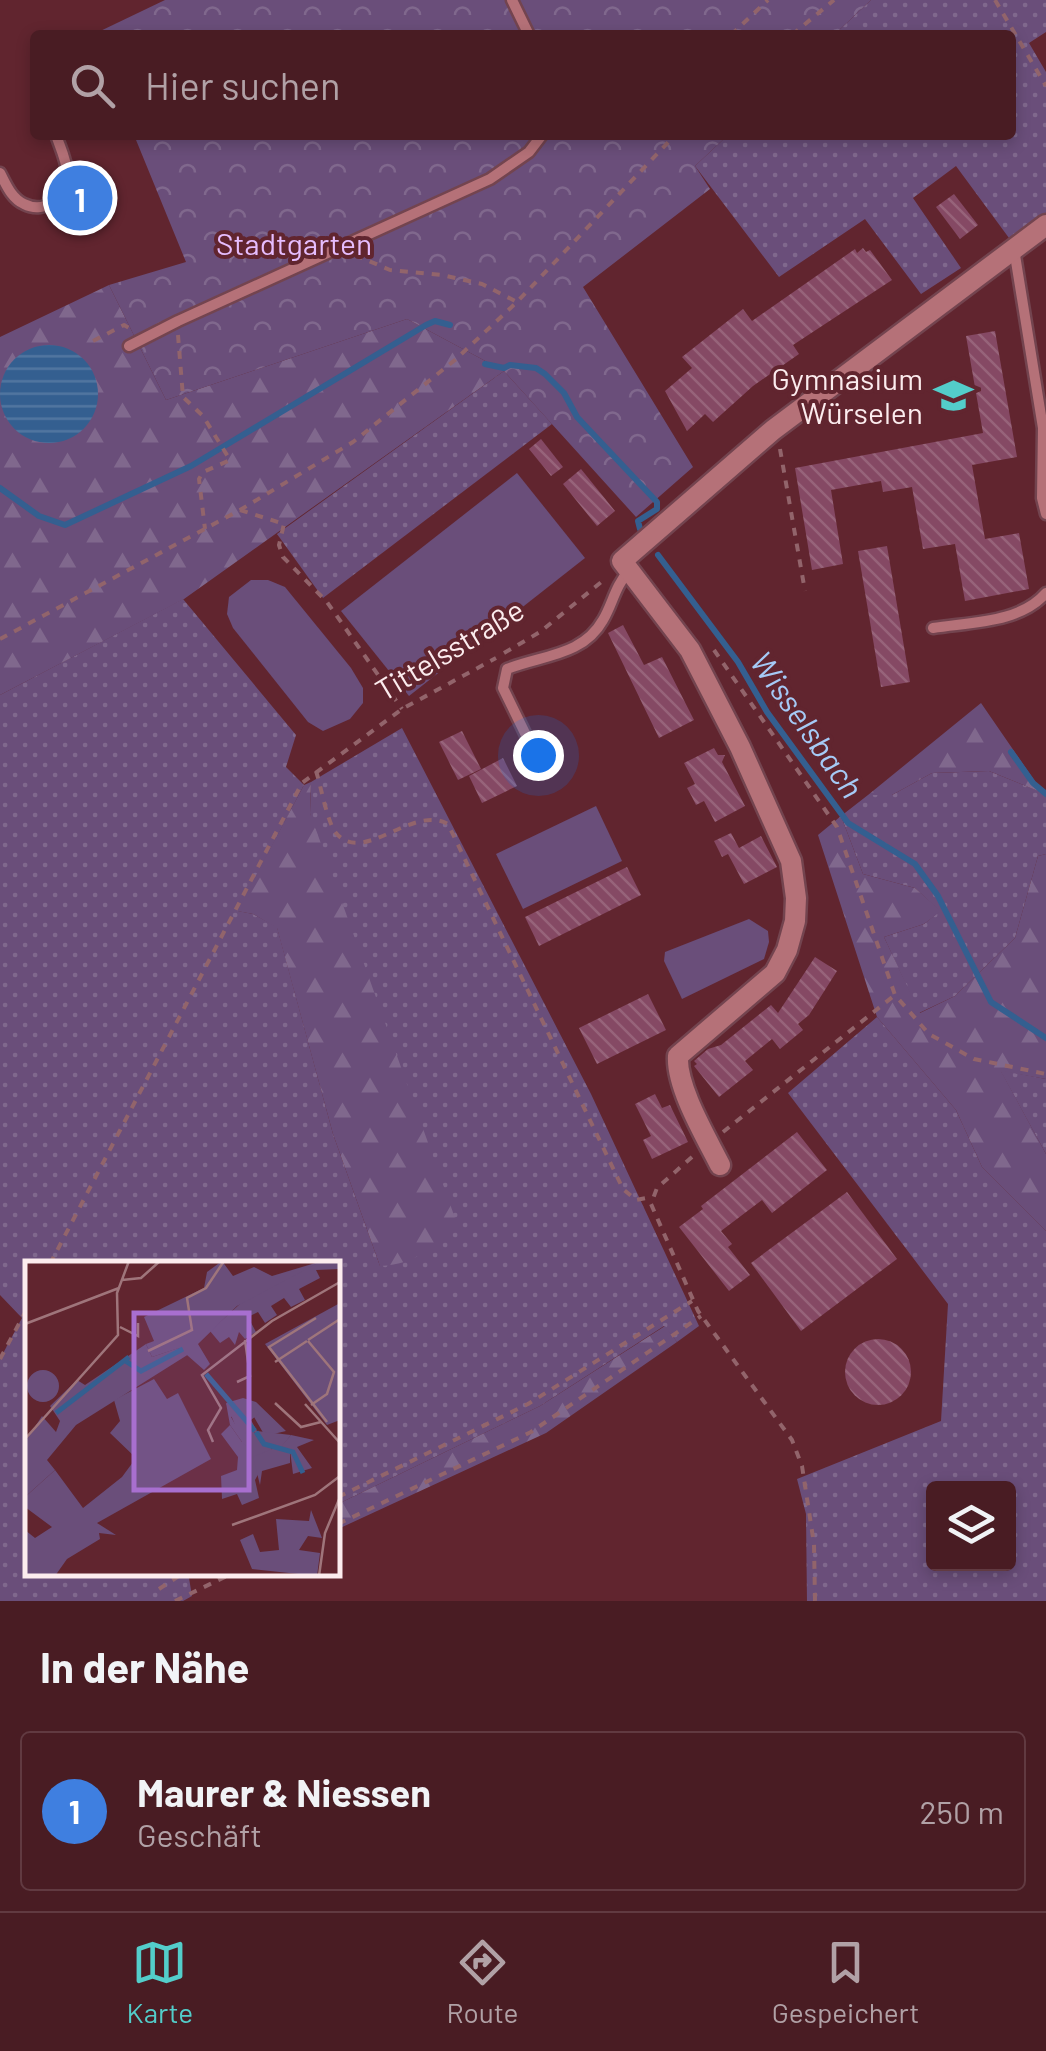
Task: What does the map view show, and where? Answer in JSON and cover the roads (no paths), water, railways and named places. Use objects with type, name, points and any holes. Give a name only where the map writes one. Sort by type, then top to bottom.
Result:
[{"type":"street","points":[[720,1165],[683,1085],[678,1056],[775,973],[796,920],[791,860],[740,747],[690,650],[626,566],[773,430],[1046,224]]},
{"type":"lane","points":[[512,0],[527,30]]},
{"type":"lane","points":[[0,173],[11,194],[22,204],[45,207],[64,188],[67,169],[58,140]]},
{"type":"lane","points":[[129,346],[490,180],[538,140]]},
{"type":"lane","points":[[1014,248],[1043,428],[1042,498],[1046,514]]},
{"type":"lane","points":[[540,764],[503,688],[507,669],[576,648],[588,640],[602,623],[626,566]]},
{"type":"lane","points":[[933,628],[1019,614],[1046,593]]},
{"type":"water","points":[[49,345],[68,349],[84,359],[94,375],[98,394],[94,413],[84,429],[68,439],[49,443],[30,439],[14,429],[4,413],[0,394],[4,375],[14,359],[30,349]]},
{"type":"waterway","name":"Wisselsbach","points":[[0,488],[39,516],[65,525],[191,466],[426,325],[435,321],[450,325]]},
{"type":"waterway","name":"Wisselsbach","points":[[485,364],[536,368],[564,393],[577,417],[657,502],[657,509],[638,521],[640,529]]},
{"type":"waterway","name":"Wisselsbach","points":[[658,555],[738,662],[767,712],[848,823],[915,864],[938,896],[991,1002],[1046,1038]]},
{"type":"waterway","points":[[1011,752],[1046,794]]},
{"type":"place","name":"Maurer & Niessen","points":[[80,198]]},
{"type":"place","name":"Gymnasium Würselen","points":[[953,395]]},
{"type":"park label","name":"Stadtgarten","points":[[294,243]]}]
